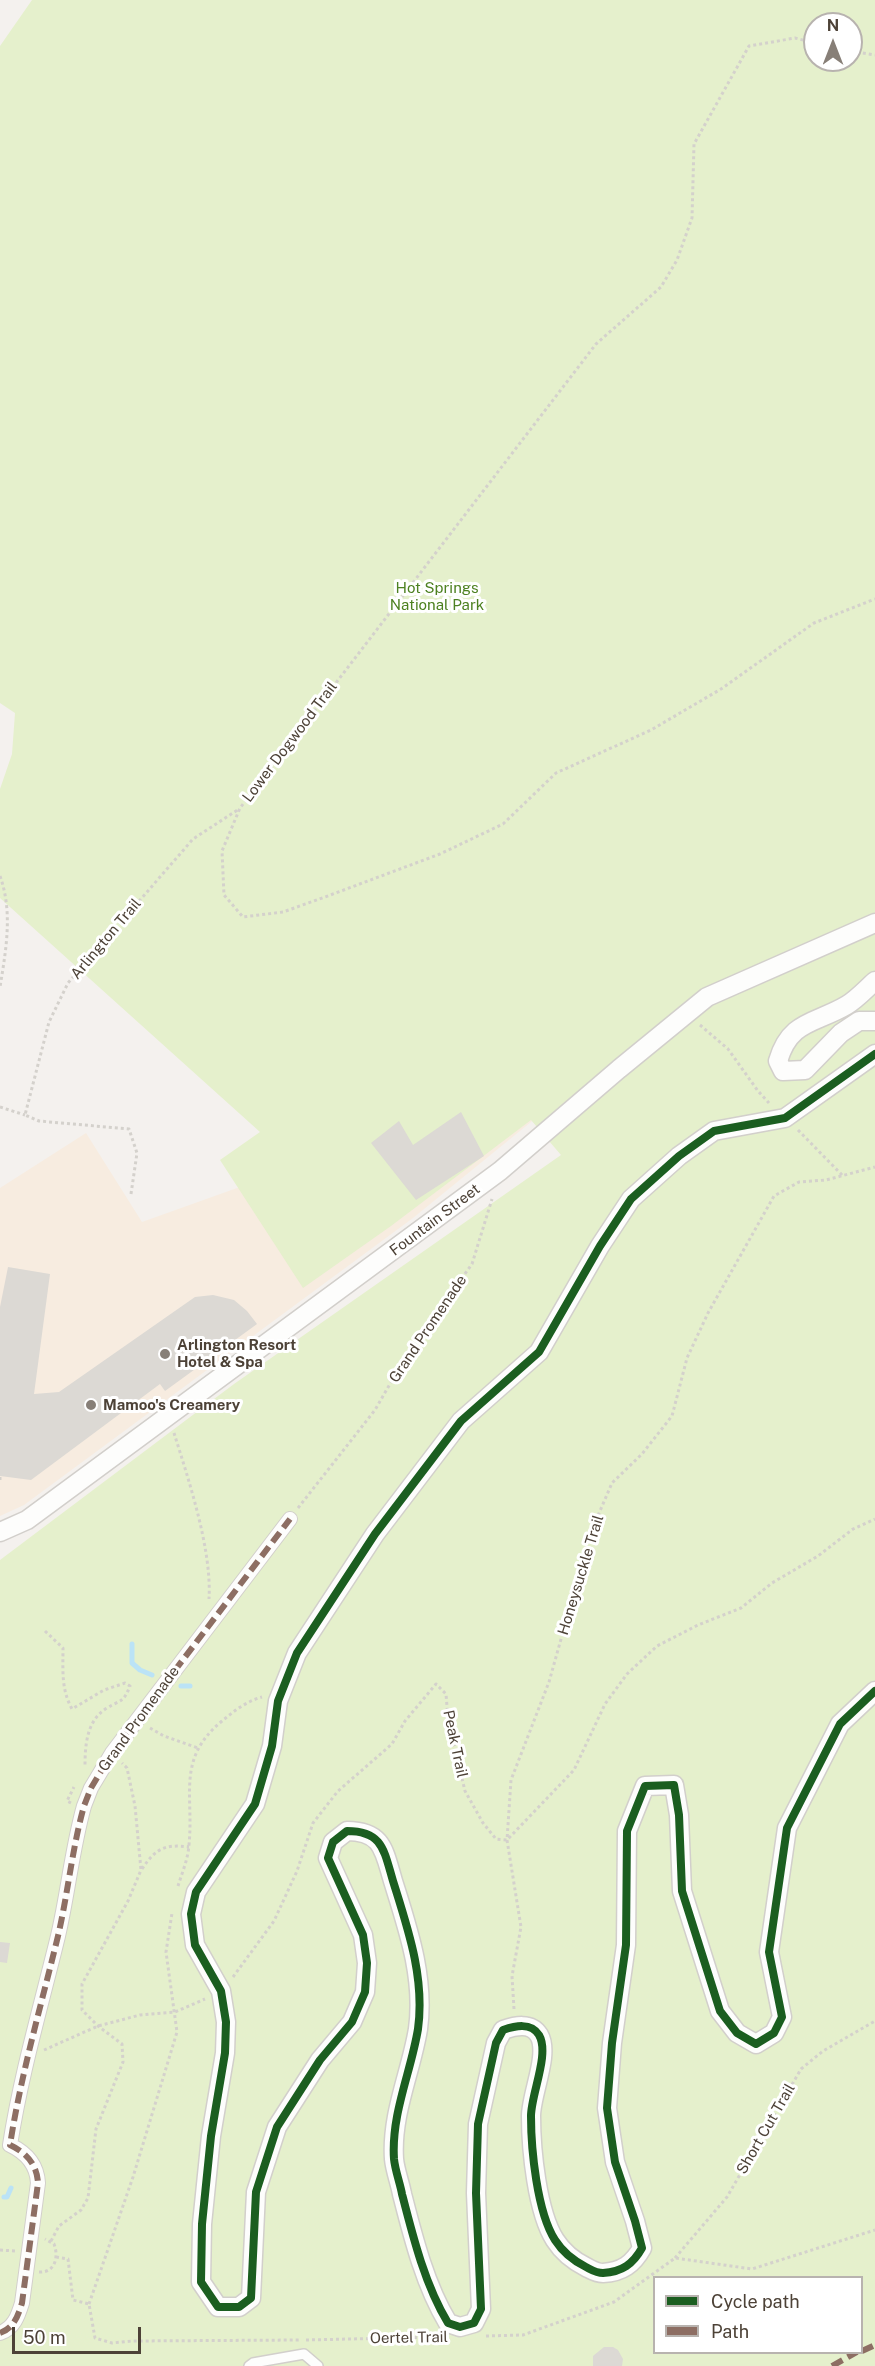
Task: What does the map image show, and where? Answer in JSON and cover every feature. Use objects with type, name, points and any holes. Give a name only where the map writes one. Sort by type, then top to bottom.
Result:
[{"type":"street","name":"Fountain Street","points":[[0,1532],[27,1520],[500,1171],[707,997],[875,923]]},
{"type":"street","points":[[875,981],[847,1005],[805,1023],[783,1045],[778,1061],[783,1071],[805,1070],[841,1033],[859,1021],[875,1021]]},
{"type":"street","points":[[875,1054],[785,1118],[714,1131],[679,1156],[632,1199],[600,1246],[539,1352],[460,1421],[375,1534],[297,1653],[278,1701],[272,1746],[255,1804],[196,1892],[191,1914],[195,1945],[221,1991],[226,2022],[225,2053],[211,2136],[202,2224],[201,2282],[218,2307],[239,2307],[251,2298],[256,2192],[277,2127],[320,2060],[352,2022],[365,1992],[368,1963],[363,1935],[328,1858],[333,1842],[347,1831],[364,1831],[380,1842],[413,1950],[418,1978],[419,2018],[395,2124],[394,2160],[407,2214],[438,2307],[448,2323],[460,2327],[474,2323],[481,2309],[476,2193],[478,2124],[496,2043],[503,2030],[514,2026],[528,2026],[539,2034],[544,2049],[531,2113],[533,2154],[544,2212],[555,2240],[574,2261],[597,2273],[614,2273],[634,2263],[642,2248],[615,2162],[607,2108],[612,2043],[626,1945],[627,1832],[645,1786],[674,1785],[679,1815],[682,1891],[720,2011],[737,2033],[756,2044],[774,2033],[782,2017],[769,1952],[788,1828],[840,1724],[875,1691]]},
{"type":"street","name":"Grand Promenade","points":[[0,2333],[16,2320],[22,2303],[38,2175],[26,2154],[10,2145],[26,2058],[58,1935],[80,1823],[91,1788],[112,1754],[177,1665],[208,1628],[290,1519]]},
{"type":"lane","points":[[249,2366],[253,2363],[304,2354],[318,2366]]},
{"type":"path","points":[[0,876],[6,892],[8,937],[0,987]]},
{"type":"path","points":[[686,1013],[728,1049],[758,1091],[843,1176]]},
{"type":"path","points":[[0,1107],[39,1121],[129,1129],[137,1153],[131,1194]]},
{"type":"path","points":[[169,1417],[198,1515],[210,1582],[208,1628]]},
{"type":"path","points":[[507,1840],[574,1770],[605,1704],[627,1674],[657,1646],[698,1625],[741,1608],[772,1583],[818,1556],[853,1529],[875,1519]]},
{"type":"path","points":[[45,1631],[63,1648],[65,1697],[72,1709],[104,1690],[125,1683],[130,1686],[124,1699],[106,1708],[91,1724],[86,1747],[86,1786],[91,1788]]},
{"type":"path","points":[[177,1888],[189,1847],[189,1776],[198,1748],[214,1728],[239,1707],[261,1696],[278,1701]]},
{"type":"path","points":[[137,1720],[164,1736],[198,1748]]},
{"type":"path","points":[[112,1754],[127,1768],[139,1826],[141,1870]]},
{"type":"path","points":[[51,2241],[59,2226],[81,2210],[88,2198],[96,2129],[123,2062],[122,2044],[98,2026],[82,2010],[82,1984],[129,1900],[141,1870],[151,1856],[164,1847],[175,1845],[189,1847]]},
{"type":"path","points":[[56,2258],[68,2259],[73,2300],[89,2304],[157,2100],[177,2032],[166,1952],[173,1909]]},
{"type":"path","points":[[478,2336],[523,2335],[614,2302],[675,2258],[752,2269],[875,2230]]},
{"type":"path","points":[[31,2238],[51,2241]]},
{"type":"path","points":[[27,2271],[46,2273],[54,2265],[56,2250],[51,2241]]},
{"type":"path","points":[[0,2250],[8,2251]]},
{"type":"shaded area","points":[[574,1087],[413,1218],[24,1505],[0,1516],[0,1188],[86,1133],[142,1222],[251,1183]]},
{"type":"green space","name":"Hot Springs National Park","points":[[32,0],[875,0],[875,2366],[0,2366],[0,1560],[234,1384],[561,1155],[531,1120],[391,1226],[303,1288],[220,1160],[260,1132],[0,898],[0,789],[12,754],[15,713],[0,703],[0,46]]},
{"type":"building","points":[[461,1112],[484,1156],[416,1200],[371,1143],[399,1121],[413,1145]]},
{"type":"building","name":"Arlington Resort Hotel & Spa","points":[[8,1267],[50,1274],[34,1394],[59,1392],[195,1297],[213,1295],[234,1300],[257,1324],[165,1391],[160,1384],[31,1480],[0,1476],[0,1307]]},
{"type":"building","points":[[0,1942],[10,1943],[7,1963],[0,1962]]},
{"type":"building","points":[[604,2347],[613,2347],[618,2350],[623,2359],[622,2366],[593,2366],[593,2356]]},
{"type":"waterway","points":[[132,1644],[132,1663],[140,1670],[152,1675]]},
{"type":"waterway","points":[[181,1686],[190,1686]]},
{"type":"waterway","points":[[4,2197],[7,2197],[11,2188]]},
{"type":"marked path","points":[[0,2333],[12,2325],[22,2303],[38,2183],[36,2171],[30,2160],[10,2145],[26,2066],[65,1904],[84,1806],[91,1788],[112,1753],[290,1519]]},
{"type":"marked path","points":[[863,2351],[875,2345]]},
{"type":"marked path","points":[[832,2366],[853,2354]]},
{"type":"cycle path","name":"Oertel Trail","points":[[875,1054],[785,1118],[714,1131],[679,1156],[631,1199],[600,1246],[539,1352],[461,1421],[375,1534],[297,1653],[278,1701],[272,1746],[255,1804],[196,1892],[191,1914],[195,1945],[221,1991],[226,2022],[225,2053],[211,2136],[202,2224],[201,2282],[218,2307],[239,2307],[251,2298],[256,2192],[277,2127],[320,2060],[352,2022],[365,1992],[367,1963],[363,1935],[328,1858],[333,1842],[347,1831],[368,1835],[380,1845],[387,1861],[414,1954],[420,2010],[415,2045],[398,2109],[394,2159],[426,2277],[448,2323],[460,2327],[474,2323],[481,2309],[476,2193],[478,2124],[496,2043],[503,2030],[518,2026],[532,2028],[539,2035],[542,2043],[541,2063],[531,2116],[532,2145],[539,2197],[555,2240],[573,2259],[601,2273],[616,2271],[626,2266],[635,2259],[642,2248],[615,2162],[607,2108],[612,2043],[626,1945],[627,1831],[645,1786],[674,1785],[679,1815],[682,1891],[720,2011],[737,2033],[756,2044],[774,2033],[782,2017],[769,1952],[787,1828],[840,1724],[875,1691]]},
{"type":"place","name":"Arlington Resort Hotel & Spa","points":[[165,1354]]},
{"type":"place","name":"Mamoo's Creamery","points":[[91,1405]]}]
